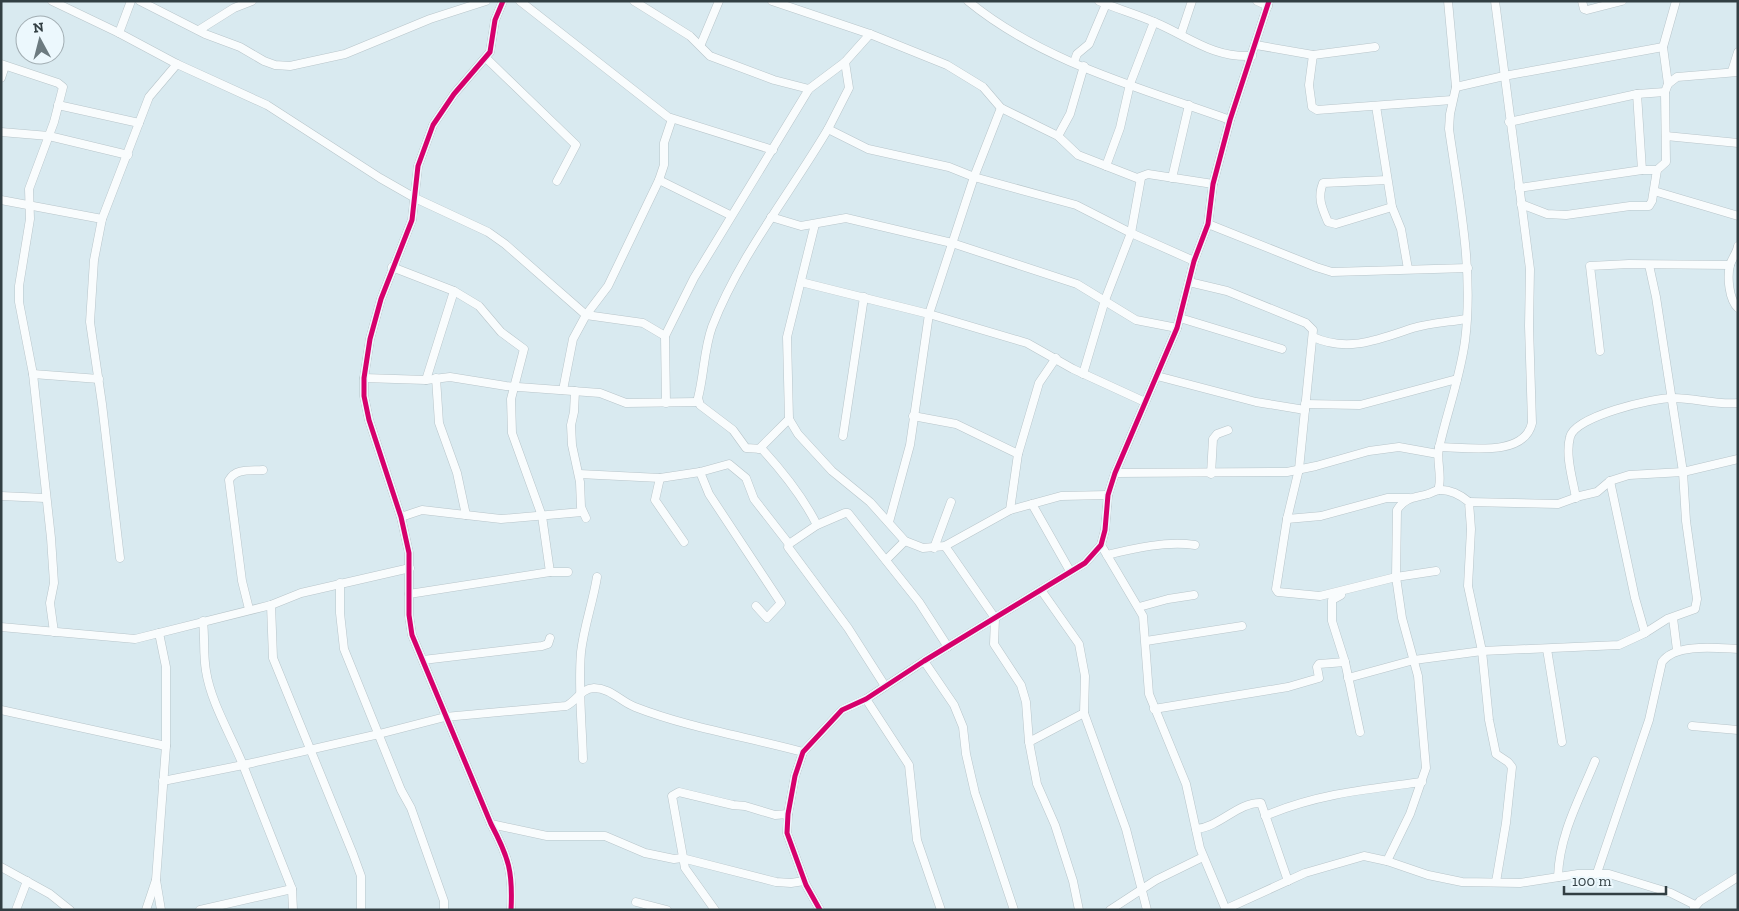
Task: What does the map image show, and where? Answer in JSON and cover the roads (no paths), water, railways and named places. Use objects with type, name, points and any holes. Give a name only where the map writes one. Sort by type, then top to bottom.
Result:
[{"type":"street","points":[[52,1],[119,33],[177,64],[267,105],[380,178],[415,198],[494,236],[586,315],[643,323],[665,336]]},
{"type":"street","points":[[119,33],[131,1]]},
{"type":"street","points":[[140,1],[275,65],[290,66],[345,54],[430,19],[486,1]]},
{"type":"street","points":[[199,30],[233,4],[252,1]]},
{"type":"street","points":[[503,1],[499,6],[492,45],[486,58],[454,94],[433,125],[418,166],[412,220],[392,267],[370,339],[364,378],[364,396],[369,420],[401,517],[409,553],[412,635],[491,824],[504,848],[511,868],[513,882],[511,910]]},
{"type":"street","points":[[520,1],[672,119],[772,150]]},
{"type":"street","points":[[634,1],[700,44],[710,56],[774,80],[808,89]]},
{"type":"street","points":[[700,44],[719,1]]},
{"type":"street","points":[[772,1],[919,52],[965,75],[983,87],[1001,108],[1058,136],[1078,155],[1137,178],[1148,174],[1213,184]]},
{"type":"street","points":[[968,1],[1014,33],[1074,62],[1230,120]]},
{"type":"street","points":[[1181,34],[1192,1]]},
{"type":"street","points":[[820,910],[804,881],[787,833],[788,814],[803,752],[842,710],[866,699],[948,646],[1085,563],[1101,545],[1105,530],[1108,495],[1115,473],[1177,328],[1194,262],[1208,224],[1213,184],[1230,120],[1256,45],[1268,3],[1257,1]]},
{"type":"street","points":[[1438,490],[1440,484],[1438,450],[1458,379],[1466,319],[1468,268],[1450,129],[1452,100],[1456,87],[1448,1]]},
{"type":"street","points":[[1115,473],[1212,474],[1287,472],[1388,448],[1438,450],[1502,448],[1518,442],[1531,427],[1530,269],[1495,1]]},
{"type":"street","points":[[1582,1],[1584,9],[1587,10],[1622,1]]},
{"type":"street","points":[[1521,204],[1547,214],[1566,216],[1630,206],[1649,206],[1654,191],[1657,170],[1666,162],[1666,88],[1663,47],[1676,1]]},
{"type":"street","points":[[1074,62],[1077,54],[1089,44],[1103,3],[1154,22],[1181,34],[1187,40],[1217,52],[1230,55],[1252,56]]},
{"type":"street","points":[[1106,166],[1120,128],[1130,84],[1154,22]]},
{"type":"street","points":[[666,403],[665,336],[694,278],[730,215],[808,89],[845,62],[870,34]]},
{"type":"street","points":[[1256,45],[1313,55],[1375,47]]},
{"type":"street","points":[[1456,87],[1504,76],[1663,47]]},
{"type":"street","points":[[1510,122],[1666,88],[1677,76],[1735,72],[1738,52]]},
{"type":"street","points":[[1313,55],[1309,85],[1312,106],[1317,110],[1452,100]]},
{"type":"street","points":[[486,58],[576,145],[557,181]]},
{"type":"street","points":[[698,402],[711,329],[748,252],[828,129],[850,88],[845,62]]},
{"type":"street","points":[[120,558],[99,379],[90,322],[94,260],[102,219],[139,123],[155,88],[177,64]]},
{"type":"street","points":[[1,78],[3,65],[62,85],[63,91],[49,136],[31,180],[28,194],[31,204],[21,264],[19,302],[33,374],[45,498],[51,538],[54,583],[50,603],[54,632]]},
{"type":"street","points":[[1058,136],[1070,114],[1084,66]]},
{"type":"street","points":[[1637,94],[1642,170]]},
{"type":"street","points":[[58,105],[139,123]]},
{"type":"street","points":[[1172,178],[1189,105]]},
{"type":"street","points":[[1376,106],[1392,206],[1401,229],[1408,269]]},
{"type":"street","points":[[889,522],[905,468],[929,314],[974,177],[1001,108]]},
{"type":"street","points":[[563,390],[570,348],[586,315],[608,286],[659,180],[664,165],[664,143],[672,119]]},
{"type":"street","points":[[828,129],[868,148],[949,167],[974,177],[1076,205],[1194,262]]},
{"type":"street","points":[[1,132],[49,136],[128,155]]},
{"type":"street","points":[[1666,136],[1738,142]]},
{"type":"street","points":[[1519,188],[1642,170],[1657,170]]},
{"type":"street","points":[[1083,374],[1106,300],[1131,233],[1141,178]]},
{"type":"street","points":[[659,180],[730,215]]},
{"type":"street","points":[[1388,180],[1324,183],[1320,193],[1321,206],[1328,222],[1336,224],[1392,206]]},
{"type":"street","points":[[1654,191],[1738,216]]},
{"type":"street","points":[[1,200],[31,204],[102,219]]},
{"type":"street","points":[[771,217],[801,226],[846,218],[952,243],[1077,284],[1136,320],[1177,328]]},
{"type":"street","points":[[814,224],[787,337],[789,419],[798,434],[826,465],[870,502],[905,541],[922,548],[945,546],[1010,510],[1061,496],[1108,495]]},
{"type":"street","points":[[1208,224],[1316,268],[1332,272],[1468,268]]},
{"type":"street","points":[[1738,246],[1730,265],[1729,285],[1734,304],[1738,308]]},
{"type":"street","points":[[1600,351],[1589,268],[1592,265],[1730,265]]},
{"type":"street","points":[[1348,678],[1414,660],[1482,651],[1620,645],[1645,634],[1673,618],[1690,612],[1698,605],[1686,521],[1683,472],[1649,265]]},
{"type":"street","points":[[392,267],[454,291],[479,306],[501,332],[524,349],[511,399],[512,433],[542,516],[550,572]]},
{"type":"street","points":[[801,282],[929,314],[1027,343],[1083,374],[1145,402]]},
{"type":"street","points":[[1189,282],[1227,291],[1311,326],[1313,337],[1299,469],[1287,519],[1276,589],[1278,592],[1320,596],[1344,592],[1396,577],[1436,571]]},
{"type":"street","points":[[426,380],[454,291]]},
{"type":"street","points":[[843,436],[864,297]]},
{"type":"street","points":[[1180,318],[1282,349]]},
{"type":"street","points":[[1313,337],[1340,345],[1358,345],[1415,328],[1466,319]]},
{"type":"street","points":[[1010,510],[1018,454],[1039,382],[1056,358]]},
{"type":"street","points":[[33,374],[99,379]]},
{"type":"street","points":[[1157,376],[1256,402],[1305,407],[1360,405],[1458,379]]},
{"type":"street","points":[[364,378],[426,380],[450,377],[515,386],[605,394],[626,403],[698,402],[733,430],[746,448],[759,449],[780,468],[807,505],[817,525]]},
{"type":"street","points":[[436,378],[439,424],[457,473],[466,515]]},
{"type":"street","points":[[401,517],[422,510],[501,519],[584,515],[570,425],[574,412],[575,391]]},
{"type":"street","points":[[1576,498],[1568,447],[1573,431],[1606,412],[1672,398],[1738,403]]},
{"type":"street","points":[[913,416],[956,424],[1018,454]]},
{"type":"street","points":[[759,449],[789,419]]},
{"type":"street","points":[[1212,474],[1214,439],[1217,434],[1228,430]]},
{"type":"street","points":[[1287,519],[1337,513],[1387,498],[1409,498],[1427,495],[1438,490],[1455,493],[1469,502],[1552,505],[1597,492],[1610,481],[1629,475],[1683,472],[1738,459]]},
{"type":"street","points":[[579,474],[660,478],[700,472],[725,464],[737,469],[746,478],[754,499],[789,544],[788,547],[848,628],[885,686]]},
{"type":"street","points":[[249,609],[244,589],[229,480],[232,474],[238,471],[263,470]]},
{"type":"street","points":[[700,472],[709,494],[781,603],[767,618],[756,606]]},
{"type":"street","points":[[660,478],[655,500],[684,542]]},
{"type":"street","points":[[1610,481],[1635,598],[1645,634]]},
{"type":"street","points":[[1,496],[45,498]]},
{"type":"street","points":[[1387,861],[1410,814],[1422,782],[1426,756],[1418,676],[1402,618],[1396,577],[1397,510],[1401,503],[1409,498]]},
{"type":"street","points":[[934,548],[951,502]]},
{"type":"street","points":[[1469,502],[1471,529],[1468,586],[1482,651],[1494,748],[1496,754],[1512,767],[1506,824],[1496,882]]},
{"type":"street","points":[[1032,504],[1070,571]]},
{"type":"street","points":[[789,544],[817,525],[848,513],[919,602],[948,646]]},
{"type":"street","points":[[886,560],[905,541]]},
{"type":"street","points":[[1107,555],[1133,549],[1180,543],[1195,546]]},
{"type":"street","points":[[1101,545],[1143,616],[1149,694],[1186,784],[1203,857],[1226,910],[1305,873],[1364,856],[1387,861],[1428,876],[1462,882],[1520,883],[1597,873],[1632,880],[1671,893],[1694,908],[1738,876]]},
{"type":"street","points":[[945,546],[995,618],[994,644],[1021,685],[1026,702],[1028,742],[1040,793],[1055,825],[1079,910]]},
{"type":"street","points":[[1,627],[122,639],[159,633],[271,605],[301,593],[410,568]]},
{"type":"street","points":[[409,594],[550,572],[568,572]]},
{"type":"street","points":[[583,759],[581,654],[584,628],[594,595],[597,577]]},
{"type":"street","points":[[340,583],[340,613],[344,649],[401,790],[416,820],[422,844],[444,901],[444,910]]},
{"type":"street","points":[[1041,590],[1079,644],[1085,676],[1084,713],[1112,796],[1123,822],[1147,910]]},
{"type":"street","points":[[1344,592],[1332,602],[1332,621],[1345,662],[1360,732]]},
{"type":"street","points":[[1139,608],[1168,599],[1194,595]]},
{"type":"street","points":[[271,605],[273,658],[361,876],[361,910]]},
{"type":"street","points":[[1673,618],[1677,650]]},
{"type":"street","points":[[203,621],[206,638],[206,670],[210,688],[292,889],[293,910]]},
{"type":"street","points":[[1146,641],[1242,626]]},
{"type":"street","points":[[159,633],[166,667],[166,746],[156,880],[161,910]]},
{"type":"street","points":[[423,660],[542,646],[548,644],[550,638]]},
{"type":"street","points":[[1547,649],[1562,742]]},
{"type":"street","points":[[1597,873],[1648,720],[1662,662],[1667,654],[1677,650],[1738,649]]},
{"type":"street","points":[[924,661],[954,705],[963,726],[966,754],[975,793],[1014,910]]},
{"type":"street","points":[[1154,709],[1288,686],[1319,678],[1319,664],[1345,662]]},
{"type":"street","points":[[163,781],[311,750],[445,717],[561,707],[572,704],[582,692],[592,688],[605,690],[634,707],[748,740],[803,752]]},
{"type":"street","points":[[866,699],[908,765],[917,840],[942,910]]},
{"type":"street","points":[[1,710],[166,746]]},
{"type":"street","points":[[1028,742],[1084,713]]},
{"type":"street","points":[[1692,726],[1738,730]]},
{"type":"street","points":[[1558,877],[1558,864],[1572,810],[1595,760]]},
{"type":"street","points":[[1265,816],[1308,800],[1334,793],[1422,782]]},
{"type":"street","points":[[715,910],[685,868],[671,800],[675,793],[745,806],[776,815],[788,814]]},
{"type":"street","points":[[1196,829],[1210,826],[1231,814],[1259,802],[1262,804],[1288,881]]},
{"type":"street","points":[[491,824],[547,836],[605,836],[645,853],[674,859],[682,858],[776,882],[791,884],[804,881]]},
{"type":"street","points":[[1110,910],[1142,891],[1156,880],[1203,857]]},
{"type":"street","points":[[1,867],[50,894],[70,910]]},
{"type":"street","points":[[146,910],[156,880]]},
{"type":"street","points":[[16,910],[27,881]]},
{"type":"street","points":[[200,910],[226,907],[292,889]]},
{"type":"street","points":[[636,902],[666,910]]}]
